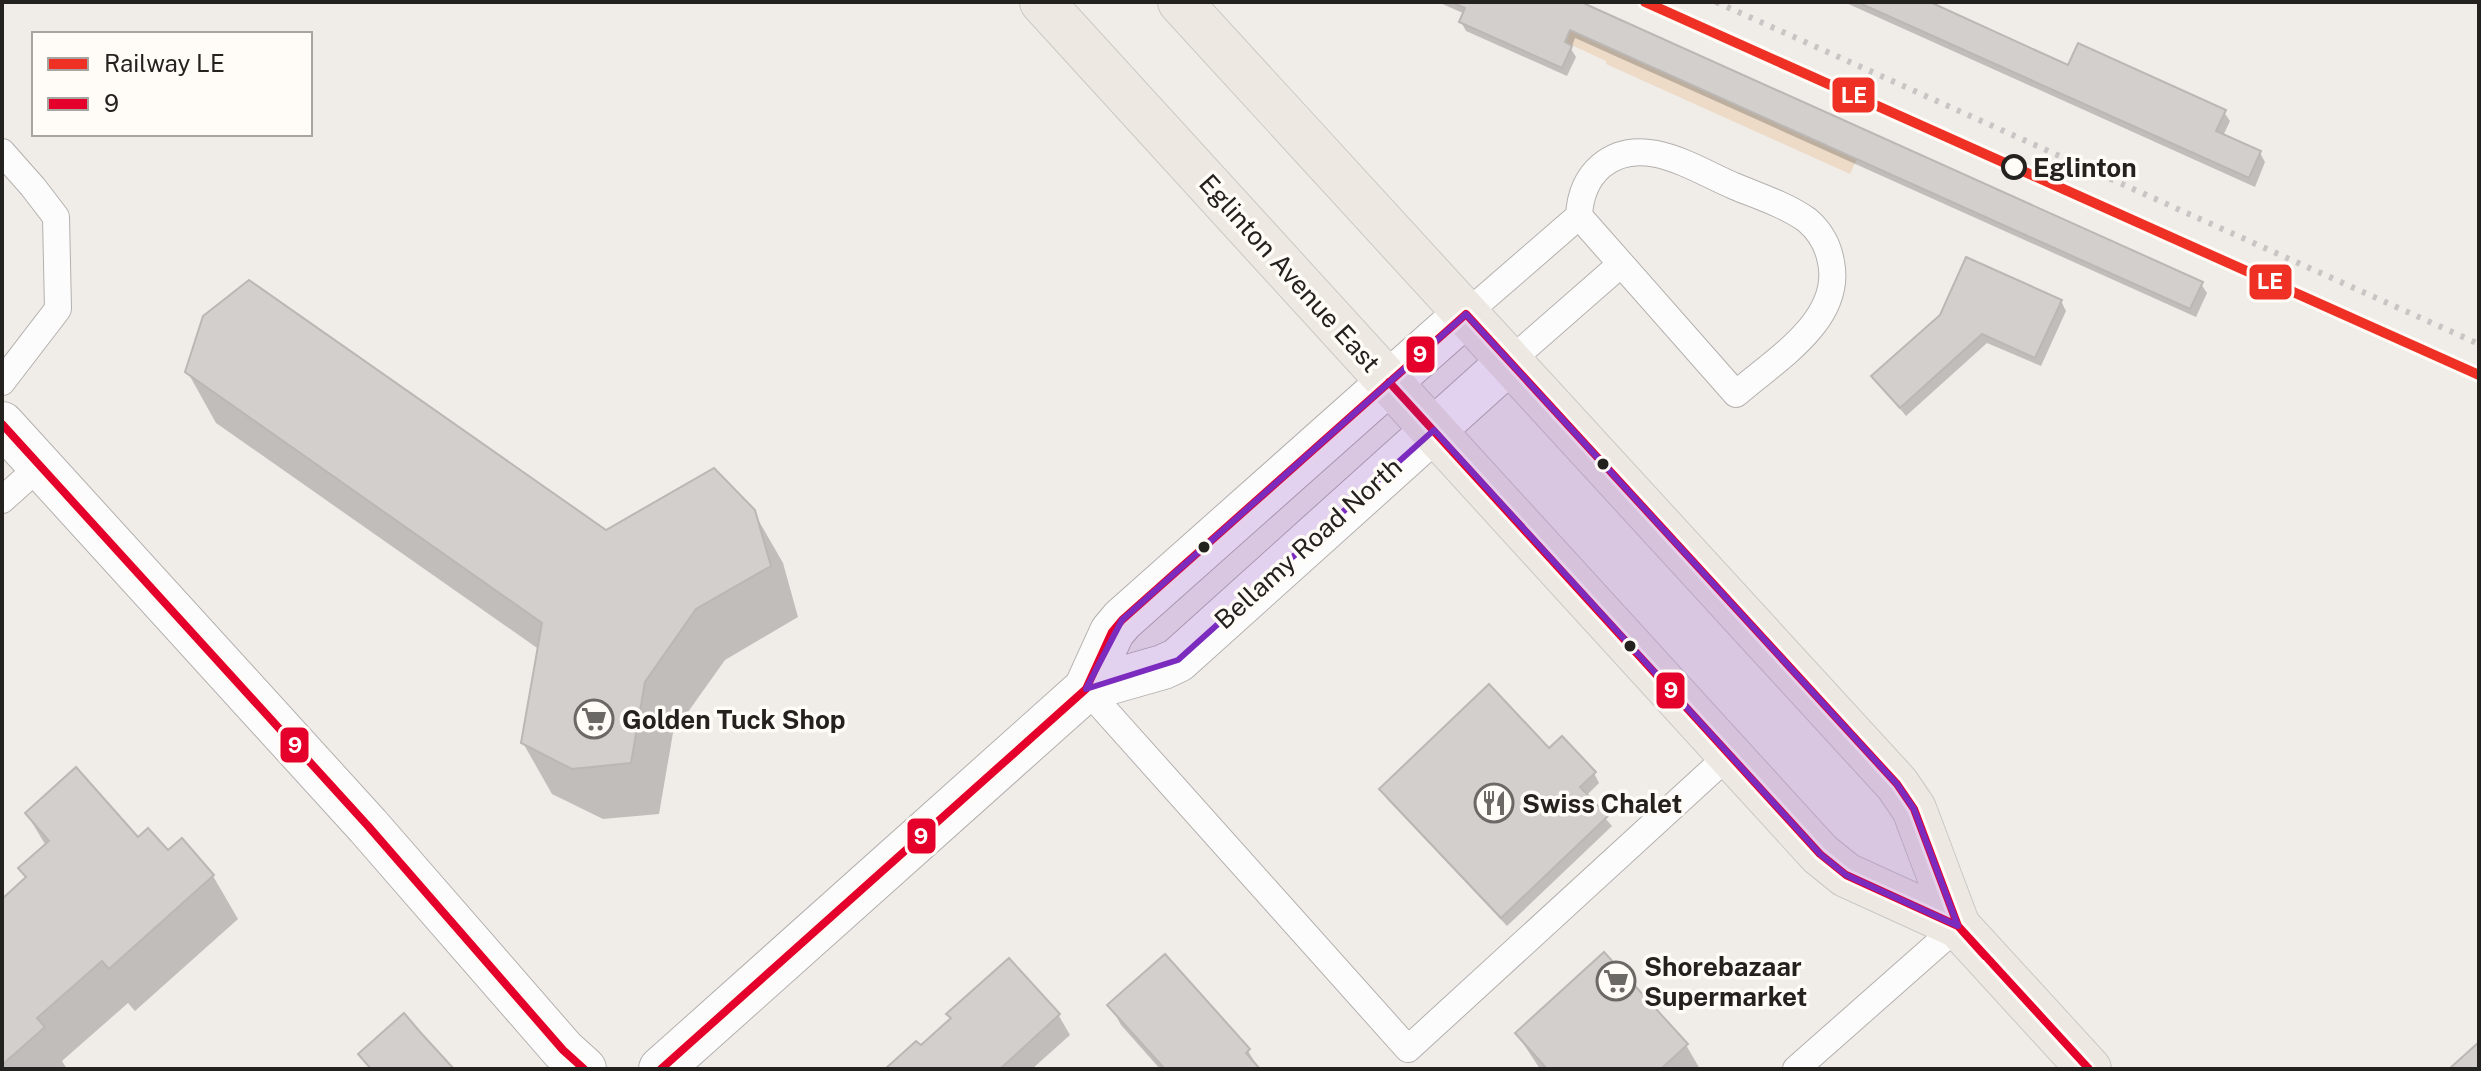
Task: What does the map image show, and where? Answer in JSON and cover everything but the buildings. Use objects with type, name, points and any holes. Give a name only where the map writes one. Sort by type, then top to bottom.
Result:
[{"type":"main road","name":"Eglinton Avenue East","points":[[1042,2],[1820,854],[1846,875],[1958,926]]},
{"type":"main road","name":"Eglinton Avenue East","points":[[1180,2],[1897,784],[1914,809],[1958,926],[2089,1069]]},
{"type":"street","name":"Bellamy Road North","points":[[661,1069],[1086,689],[1112,632],[1122,620],[1466,314]]},
{"type":"street","name":"Bellamy Road North","points":[[1086,689],[1178,660],[1509,362]]},
{"type":"street","points":[[2,424],[368,826],[563,1050],[584,1069]]},
{"type":"lane","points":[[1466,314],[1579,216],[1588,180],[1604,164],[1619,155],[1636,151],[1658,155],[1803,216],[1815,226],[1826,244],[1833,271],[1828,305],[1819,320],[1736,394],[1579,216]]},
{"type":"lane","points":[[2,152],[56,217],[58,309],[2,382]]},
{"type":"lane","points":[[1509,362],[1621,264]]},
{"type":"lane","points":[[2,500],[40,466]]},
{"type":"lane","points":[[1086,689],[1408,1049],[1729,755]]},
{"type":"lane","points":[[1796,1069],[1958,926]]},
{"type":"highlighted area","points":[[1466,314],[1897,784],[1914,809],[1958,926],[1846,875],[1820,854],[1434,430],[1178,660],[1086,689],[1122,620]]},
{"type":"shaded area","points":[[1570,30],[1857,159],[1850,174],[1606,64],[1606,61],[1565,42]]},
{"type":"railway","points":[[1716,2],[2479,344]]},
{"type":"rail line","name":"LE","points":[[1645,2],[2479,375]]},
{"type":"transit line","name":"9","points":[[661,1069],[1086,689],[1112,632],[1122,620],[1466,314],[1897,784],[1914,809],[1958,926],[2089,1069]]},
{"type":"transit line","name":"9","points":[[1389,382],[1820,854],[1846,875],[1958,926],[1985,956]]},
{"type":"transit line","name":"9","points":[[2,424],[368,826],[563,1050],[584,1069]]},
{"type":"place","name":"Eglinton","points":[[2014,167]]},
{"type":"place","name":"Golden Tuck Shop","points":[[594,719]]},
{"type":"place","name":"Swiss Chalet","points":[[1494,803]]},
{"type":"place","name":"Shorebazaar Supermarket","points":[[1616,981]]}]
